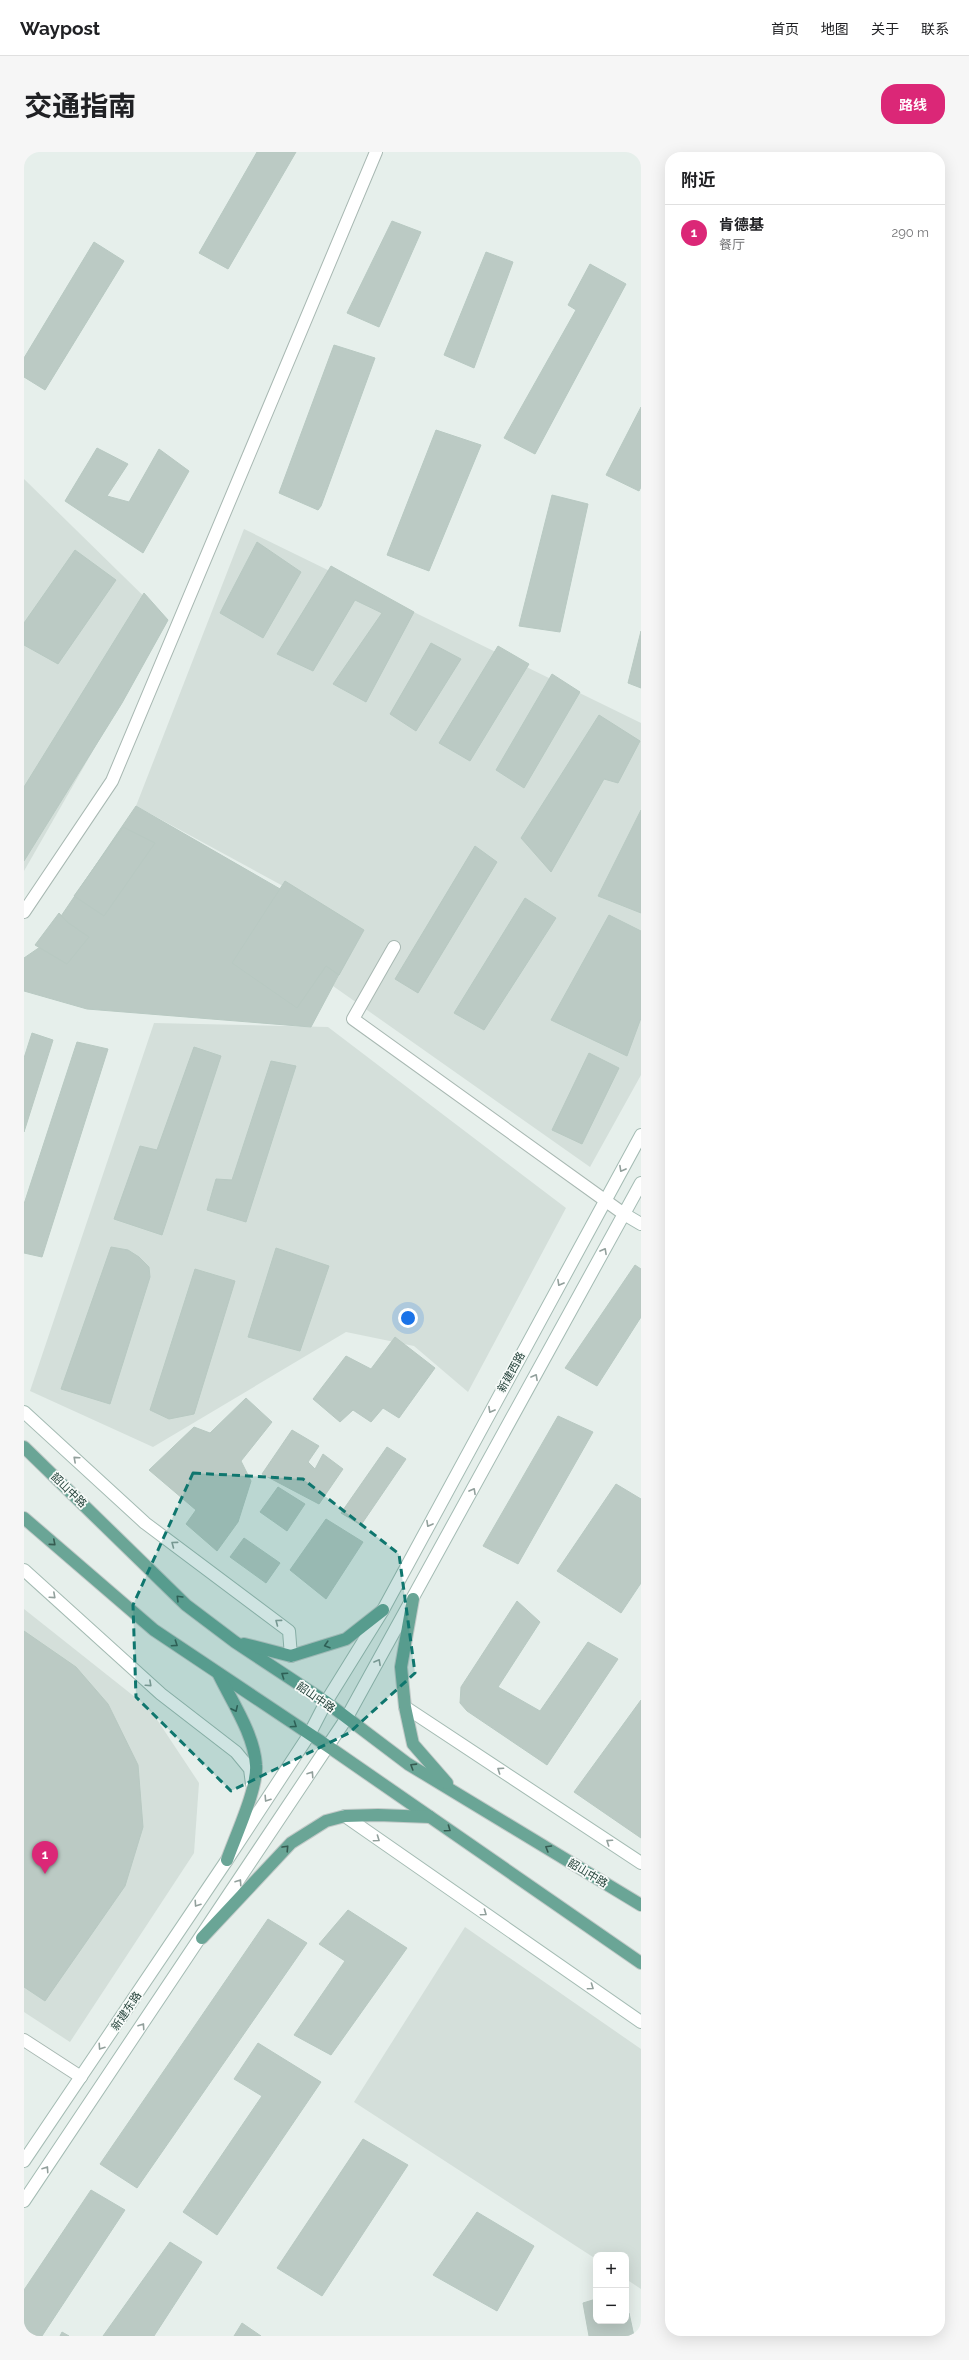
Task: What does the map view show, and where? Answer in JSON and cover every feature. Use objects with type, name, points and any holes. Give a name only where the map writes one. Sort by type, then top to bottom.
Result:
[{"type":"main road","name":"韶山中路","points":[[24,1448],[186,1605],[235,1642],[326,1702],[346,1719],[408,1764],[641,1905]]},
{"type":"main road","points":[[24,1518],[154,1630],[329,1747],[641,1963]]},
{"type":"main road","points":[[413,1599],[402,1667],[405,1707],[413,1744],[454,1791]]},
{"type":"main road","points":[[235,1642],[291,1656],[346,1639],[383,1610]]},
{"type":"main road","points":[[219,1674],[251,1742],[257,1766],[252,1789],[227,1860]]},
{"type":"main road","points":[[202,1938],[291,1842],[326,1822],[345,1816],[378,1815],[430,1817]]},
{"type":"street","points":[[24,912],[112,780],[376,152]]},
{"type":"street","points":[[394,947],[353,1019],[605,1201],[641,1224]]},
{"type":"street","name":"新建西路","points":[[309,1735],[326,1702],[383,1610],[641,1135]]},
{"type":"street","points":[[413,1599],[641,1183]]},
{"type":"street","points":[[24,1412],[145,1523],[288,1631],[291,1656]]},
{"type":"street","points":[[24,1570],[161,1694],[236,1752],[250,1769],[252,1789]]},
{"type":"street","name":"新建东路","points":[[24,2201],[329,1747],[413,1599]]},
{"type":"street","points":[[405,1707],[641,1863]]},
{"type":"street","name":"新建东路","points":[[24,2161],[227,1860],[309,1735]]},
{"type":"street","points":[[345,1816],[641,2022]]},
{"type":"street","points":[[24,2040],[81,2077]]},
{"type":"highlighted area","points":[[193,1473],[303,1479],[399,1554],[415,1673],[349,1733],[231,1791],[136,1697],[133,1605]]},
{"type":"shaded area","points":[[24,479],[168,620],[24,871]]},
{"type":"shaded area","points":[[244,529],[641,723],[641,1075],[590,1167],[333,986],[364,930],[136,806]]},
{"type":"shaded area","points":[[154,1023],[328,1027],[566,1208],[468,1392],[414,1346],[346,1332],[153,1447],[30,1391]]},
{"type":"shaded area","points":[[24,1609],[150,1709],[199,1783],[194,1853],[70,2042],[24,2012]]},
{"type":"shaded area","points":[[465,1927],[641,2049],[641,2289],[629,2281],[629,2252],[593,2252],[593,2257],[354,2102]]},
{"type":"building","points":[[257,152],[296,152],[228,269],[199,253]]},
{"type":"building","points":[[392,221],[421,232],[379,327],[347,313]]},
{"type":"building","points":[[94,242],[124,261],[45,390],[24,377],[24,358]]},
{"type":"building","points":[[486,252],[513,262],[474,368],[444,355]]},
{"type":"building","points":[[590,264],[626,284],[535,454],[504,438],[576,310],[568,305]]},
{"type":"building","points":[[334,345],[375,358],[321,506],[318,510],[279,493]]},
{"type":"building","points":[[641,407],[641,487],[639,491],[606,475]]},
{"type":"building","points":[[436,430],[481,445],[429,571],[387,555]]},
{"type":"building","points":[[97,448],[128,464],[107,496],[129,502],[159,449],[189,471],[143,553],[65,501]]},
{"type":"building","points":[[552,495],[588,504],[560,632],[519,626]]},
{"type":"building","points":[[257,542],[301,572],[263,638],[220,613]]},
{"type":"building","points":[[75,550],[116,580],[58,664],[24,645],[24,623]]},
{"type":"building","points":[[331,566],[414,612],[366,702],[333,684],[382,613],[355,600],[313,671],[277,654]]},
{"type":"building","points":[[144,593],[168,620],[122,703],[24,861],[24,787]]},
{"type":"building","points":[[641,631],[641,688],[628,683]]},
{"type":"building","points":[[431,643],[461,659],[416,731],[390,714]]},
{"type":"building","points":[[498,646],[529,664],[470,761],[439,743]]},
{"type":"building","points":[[552,674],[580,692],[524,788],[496,770]]},
{"type":"building","points":[[599,715],[640,741],[618,783],[604,779],[551,872],[521,838]]},
{"type":"building","points":[[136,806],[360,935],[311,1027],[87,1009],[24,991],[24,958],[40,947]]},
{"type":"building","points":[[641,810],[641,913],[598,896]]},
{"type":"building","points":[[123,827],[155,843],[104,916],[74,896]]},
{"type":"building","points":[[475,846],[497,862],[418,993],[395,979]]},
{"type":"building","points":[[285,881],[364,930],[339,975],[326,966],[297,1008],[232,963]]},
{"type":"building","points":[[525,898],[556,918],[484,1030],[454,1013]]},
{"type":"building","points":[[59,913],[67,922],[89,937],[67,964],[35,945]]},
{"type":"building","points":[[609,915],[641,931],[641,1018],[627,1056],[551,1020]]},
{"type":"building","points":[[32,1033],[53,1040],[24,1132],[24,1058]]},
{"type":"building","points":[[77,1042],[108,1049],[42,1257],[24,1253],[24,1204]]},
{"type":"building","points":[[194,1047],[221,1056],[162,1235],[114,1219],[140,1146],[157,1150]]},
{"type":"building","points":[[589,1053],[619,1068],[582,1144],[552,1130]]},
{"type":"building","points":[[271,1061],[296,1066],[246,1222],[207,1210],[216,1179],[232,1180]]},
{"type":"building","points":[[111,1247],[128,1250],[139,1257],[149,1267],[150,1277],[110,1404],[61,1389]]},
{"type":"building","points":[[276,1248],[329,1266],[300,1351],[248,1337]]},
{"type":"building","points":[[635,1265],[641,1269],[641,1317],[597,1386],[565,1368]]},
{"type":"building","points":[[195,1269],[235,1281],[194,1414],[169,1419],[150,1410]]},
{"type":"building","points":[[395,1337],[435,1368],[399,1418],[383,1408],[371,1422],[353,1410],[340,1422],[313,1399],[346,1356],[371,1369]]},
{"type":"building","points":[[246,1398],[272,1422],[241,1461],[251,1481],[238,1522],[217,1551],[186,1524],[196,1510],[149,1470],[194,1427],[210,1433]]},
{"type":"building","points":[[558,1416],[593,1432],[518,1564],[483,1546]]},
{"type":"building","points":[[292,1430],[319,1446],[308,1462],[315,1469],[323,1454],[343,1469],[319,1504],[262,1474]]},
{"type":"building","points":[[387,1447],[406,1459],[361,1525],[341,1513]]},
{"type":"building","points":[[616,1484],[641,1499],[641,1583],[621,1613],[557,1571]]},
{"type":"building","points":[[278,1487],[305,1504],[287,1531],[260,1512]]},
{"type":"building","points":[[326,1519],[363,1542],[326,1599],[290,1570]]},
{"type":"building","points":[[244,1538],[280,1563],[266,1583],[230,1557]]},
{"type":"building","points":[[517,1601],[540,1622],[498,1687],[540,1711],[588,1642],[618,1659],[547,1765],[467,1711],[460,1703],[461,1687]]},
{"type":"building","points":[[24,1631],[76,1667],[108,1704],[138,1765],[143,1827],[125,1886],[45,2001],[24,1987]]},
{"type":"building","points":[[641,1700],[641,1838],[574,1792]]},
{"type":"building","points":[[348,1910],[407,1948],[331,2055],[294,2035],[345,1961],[319,1944]]},
{"type":"building","points":[[268,1919],[307,1943],[137,2188],[100,2164]]},
{"type":"building","points":[[258,2043],[321,2082],[217,2235],[183,2212],[262,2096],[234,2079]]},
{"type":"building","points":[[363,2139],[408,2165],[322,2296],[277,2268]]},
{"type":"building","points":[[91,2190],[125,2210],[42,2336],[24,2336],[24,2290]]},
{"type":"building","points":[[477,2212],[534,2246],[497,2311],[433,2275]]},
{"type":"building","points":[[170,2242],[202,2262],[154,2336],[103,2336]]},
{"type":"building","points":[[593,2300],[593,2324],[629,2324],[629,2313],[634,2336],[589,2336],[583,2303]]},
{"type":"building","points":[[242,2323],[261,2336],[234,2336]]},
{"type":"building","points":[[62,2332],[69,2336],[60,2336]]},
{"type":"place","name":"肯德基","points":[[45,1874]]}]
